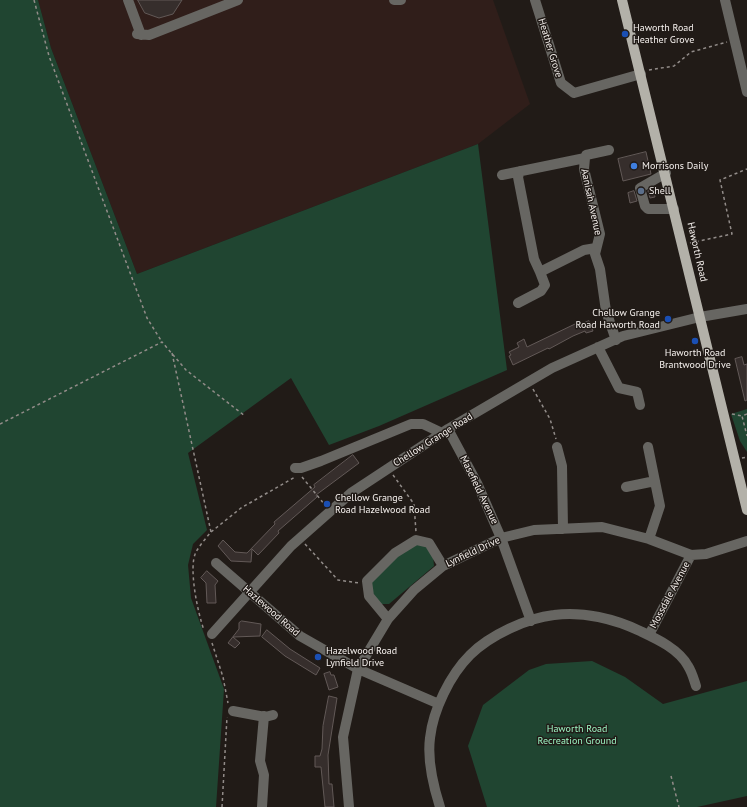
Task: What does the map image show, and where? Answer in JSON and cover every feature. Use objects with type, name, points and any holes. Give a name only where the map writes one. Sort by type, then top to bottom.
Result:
[{"type":"main road","name":"Haworth Road","points":[[622,0],[666,173],[747,510]]},
{"type":"street","points":[[128,0],[139,35],[148,35],[238,0]]},
{"type":"street","points":[[394,0],[402,0]]},
{"type":"street","name":"Heather Grove","points":[[535,0],[561,82],[574,92],[640,73]]},
{"type":"street","points":[[725,0],[747,92]]},
{"type":"street","name":"Aanisah Avenue","points":[[502,175],[584,158],[586,156],[609,150]]},
{"type":"street","name":"Aanisah Avenue","points":[[584,158],[584,169],[600,234],[596,254],[600,269],[605,306],[616,340]]},
{"type":"street","points":[[518,303],[541,291],[545,284],[534,259],[518,177],[520,171]]},
{"type":"street","points":[[666,173],[640,188],[645,206],[648,209],[674,209]]},
{"type":"street","points":[[540,272],[584,250],[596,248]]},
{"type":"street","name":"Chellow Grange Road","points":[[212,634],[300,538],[351,493],[445,431],[552,368],[598,347],[616,340],[700,317],[747,309]]},
{"type":"street","points":[[598,347],[619,388],[637,392],[640,405]]},
{"type":"street","points":[[295,468],[301,468],[321,462],[411,424],[423,424],[445,431]]},
{"type":"street","name":"Masefield Avenue","points":[[445,431],[477,483],[502,538],[531,621]]},
{"type":"street","points":[[557,447],[562,466],[562,529]]},
{"type":"street","points":[[648,447],[660,506],[649,539]]},
{"type":"street","points":[[626,488],[655,480]]},
{"type":"street","name":"Lynfield Drive","points":[[349,807],[343,737],[358,669],[388,619],[414,590],[443,566],[502,538],[534,530],[602,527],[649,539],[691,555],[706,554],[747,541]]},
{"type":"street","points":[[388,619],[369,596],[367,581],[395,553],[416,540],[429,543],[443,566]]},
{"type":"street","name":"Mossdale Avenue","points":[[649,635],[691,555]]},
{"type":"street","name":"Hazlewood Road","points":[[216,563],[300,636],[358,669],[439,704]]},
{"type":"street","points":[[440,807],[432,780],[430,738],[439,704],[447,687],[470,654],[501,632],[531,621],[555,615],[590,616],[623,623],[649,635],[674,650],[688,666],[696,686]]},
{"type":"street","points":[[229,712],[268,716],[260,761],[264,775],[262,807]]},
{"type":"path","points":[[34,0],[49,56],[147,318],[162,342],[186,370],[245,416]]},
{"type":"path","points":[[640,73],[674,66],[691,52],[735,40]]},
{"type":"path","points":[[683,245],[732,234],[720,180],[747,169]]},
{"type":"path","points":[[0,424],[162,342]]},
{"type":"path","points":[[172,353],[211,532]]},
{"type":"path","points":[[530,381],[542,408],[550,419],[556,436],[557,447]]},
{"type":"path","points":[[731,414],[742,416],[747,414]]},
{"type":"path","points":[[742,416],[747,436]]},
{"type":"path","points":[[388,468],[414,504],[416,540]]},
{"type":"path","points":[[222,807],[229,712],[228,699],[212,642],[212,634],[204,630],[202,624],[193,572],[193,562],[196,552],[211,532],[242,508],[300,474],[330,512]]},
{"type":"path","points":[[300,538],[338,580],[368,585]]},
{"type":"path","points":[[671,776],[679,807]]},
{"type":"shaded area","points":[[38,0],[493,0],[530,104],[478,144],[137,274],[51,48]]},
{"type":"green space","points":[[0,0],[38,0],[51,48],[137,274],[478,144],[507,370],[379,426],[329,445],[291,378],[188,453],[207,530],[193,544],[188,565],[191,598],[224,689],[216,807],[0,807]]},
{"type":"green space","points":[[747,409],[747,452],[740,441],[731,414]]},
{"type":"green space","points":[[416,544],[427,547],[433,556],[434,566],[389,604],[381,604],[372,594],[370,583],[397,556]]},
{"type":"green space","name":"Haworth Road Recreation Ground","points":[[592,661],[625,677],[663,704],[747,681],[747,796],[697,807],[487,807],[468,746],[483,705],[529,670],[546,664]]},
{"type":"building","points":[[138,0],[182,0],[173,14],[159,18],[145,13]]},
{"type":"building","name":"Morrisons Daily","points":[[646,152],[651,174],[623,181],[618,159]]},
{"type":"building","points":[[653,188],[655,197],[650,198],[648,191]]},
{"type":"building","points":[[634,191],[637,201],[630,203],[628,193]]},
{"type":"building","points":[[589,321],[593,331],[586,333],[585,331],[573,336],[549,349],[548,348],[513,365],[509,352],[519,347],[517,343],[524,339],[527,347],[575,324],[576,326]]},
{"type":"building","points":[[742,357],[744,365],[747,364],[747,400],[745,401],[735,359]]},
{"type":"building","points":[[353,455],[359,463],[316,495],[317,497],[278,531],[279,533],[258,555],[252,549],[251,562],[231,561],[218,546],[223,540],[235,552],[247,553],[275,524],[274,522],[315,487],[314,485]]},
{"type":"building","points":[[207,571],[218,581],[215,585],[216,603],[207,603],[206,583],[201,578]]},
{"type":"building","points":[[242,621],[261,624],[260,636],[233,637],[240,643],[235,648],[228,643],[239,629],[239,623]]},
{"type":"building","points":[[267,630],[290,649],[320,668],[316,675],[285,656],[262,637]]},
{"type":"building","points":[[330,672],[331,675],[334,675],[338,687],[329,690],[324,674]]},
{"type":"building","points":[[329,696],[337,698],[328,755],[329,784],[332,784],[334,807],[325,807],[321,767],[315,767],[315,756],[320,756],[322,749],[323,726]]},
{"type":"place","name":"Haworth Road Heather Grove","points":[[625,34]]},
{"type":"place","name":"Morrisons Daily","points":[[634,166]]},
{"type":"place","name":"Shell","points":[[641,191]]},
{"type":"place","name":"Chellow Grange Road Haworth Road","points":[[668,319]]},
{"type":"place","name":"Haworth Road Brantwood Drive","points":[[695,341]]},
{"type":"place","name":"Chellow Grange Road Hazelwood Road","points":[[327,504]]},
{"type":"place","name":"Hazelwood Road Lynfield Drive","points":[[318,657]]}]
